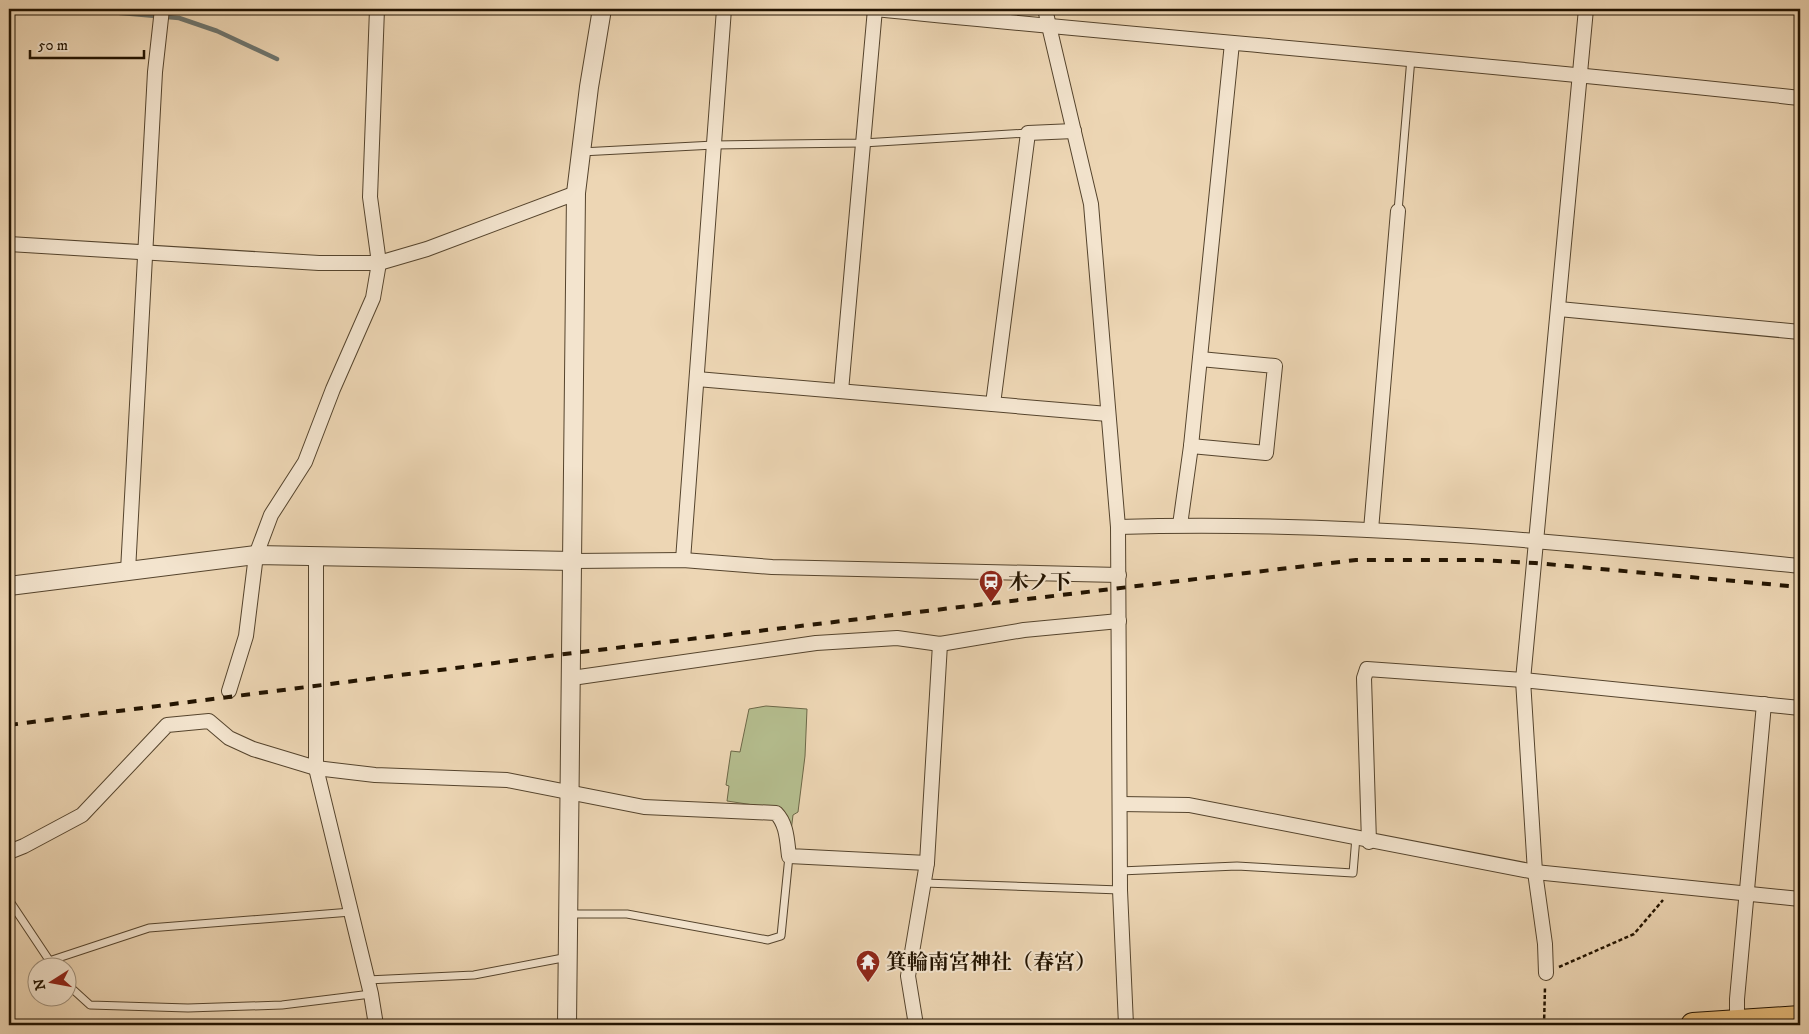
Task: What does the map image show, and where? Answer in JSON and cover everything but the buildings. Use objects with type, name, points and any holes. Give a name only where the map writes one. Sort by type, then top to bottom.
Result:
[{"type":"highway","points":[[1693,1025],[1800,1018]]},
{"type":"street","points":[[128,571],[155,72],[162,9]]},
{"type":"street","points":[[229,691],[246,636],[256,555],[271,515],[305,462],[332,389],[373,298],[379,263],[370,197],[377,9]]},
{"type":"street","points":[[567,1025],[576,193],[602,9]]},
{"type":"street","points":[[683,560],[724,9]]},
{"type":"street","points":[[841,391],[875,9],[1579,73],[1800,98]]},
{"type":"street","points":[[1044,9],[1091,204],[1118,527],[1120,890],[1126,1025]]},
{"type":"street","points":[[1546,973],[1545,944],[1535,872],[1523,680],[1586,9]]},
{"type":"street","points":[[1180,525],[1191,446],[1232,42]]},
{"type":"street","points":[[993,404],[1028,133],[1074,131]]},
{"type":"street","points":[[9,244],[319,263],[379,263],[427,249],[576,193]]},
{"type":"street","points":[[1371,530],[1398,211]]},
{"type":"street","points":[[1559,309],[1800,332]]},
{"type":"street","points":[[1191,446],[1266,453],[1275,366],[1200,360]]},
{"type":"street","points":[[697,379],[1108,414]]},
{"type":"street","points":[[1118,527],[1180,525],[1371,530],[1537,540],[1800,566]]},
{"type":"street","points":[[9,586],[256,555],[573,561],[683,560],[772,567],[1118,575]]},
{"type":"street","points":[[316,556],[316,768],[368,980],[376,1025]]},
{"type":"street","points":[[572,678],[816,643],[897,638],[940,644],[1024,630],[1119,621]]},
{"type":"street","points":[[916,1025],[908,976],[927,863],[940,644]]},
{"type":"street","points":[[1362,840],[1364,678],[1366,669],[1523,680],[1800,708]]},
{"type":"street","points":[[1737,1023],[1746,894],[1764,704]]},
{"type":"street","points":[[9,852],[82,815],[167,725],[209,720],[228,738],[253,749],[316,768],[375,775],[507,780],[644,807],[776,813],[785,827],[790,856],[927,863]]},
{"type":"street","points":[[1120,804],[1189,805],[1535,872],[1800,899]]},
{"type":"lane","points":[[1398,211],[1411,58]]},
{"type":"lane","points":[[581,152],[714,145],[863,143],[1028,133]]},
{"type":"lane","points":[[1120,871],[1237,866],[1353,873],[1362,840]]},
{"type":"lane","points":[[569,914],[627,914],[768,940],[781,936],[790,856]]},
{"type":"lane","points":[[924,883],[1120,890]]},
{"type":"lane","points":[[9,900],[46,956]]},
{"type":"lane","points":[[73,956],[149,928],[351,912]]},
{"type":"lane","points":[[368,980],[474,975],[569,956]]},
{"type":"lane","points":[[78,994],[90,1005],[188,1008],[282,1005],[371,994]]},
{"type":"path","points":[[1544,1025],[1546,973],[1634,934],[1668,894],[1670,887]]},
{"type":"green space","points":[[766,706],[807,709],[805,756],[798,812],[793,815],[790,840],[780,809],[727,801],[729,786],[726,785],[731,751],[740,752],[749,709]]},
{"type":"waterway","points":[[75,9],[179,18],[217,31],[277,59]]},
{"type":"railway","points":[[9,725],[573,653],[1356,560],[1479,560],[1535,563],[1800,587]]},
{"type":"place","name":"木ノ下","points":[[991,603]]},
{"type":"place","name":"箕輪南宮神社（春宮）","points":[[868,983]]}]
